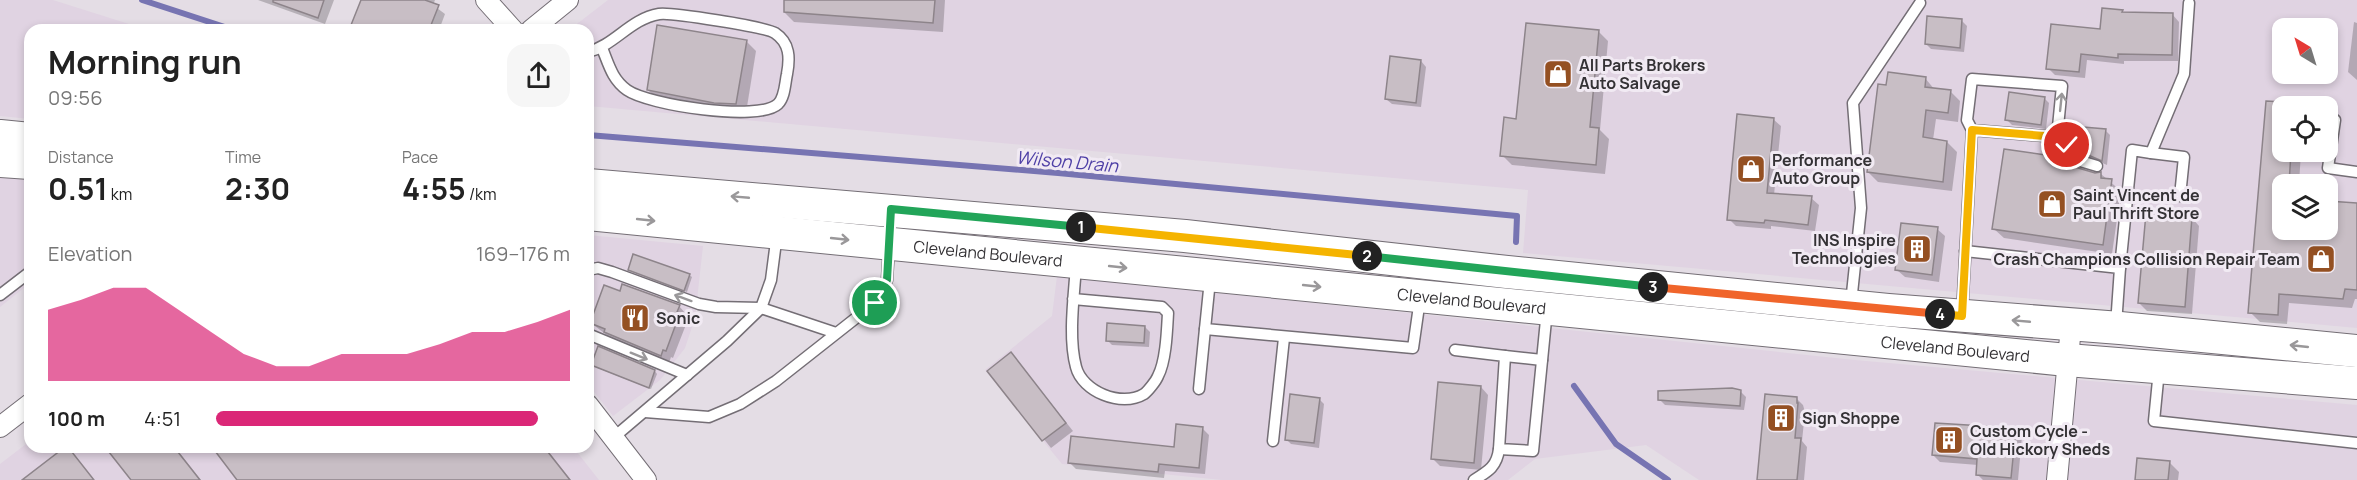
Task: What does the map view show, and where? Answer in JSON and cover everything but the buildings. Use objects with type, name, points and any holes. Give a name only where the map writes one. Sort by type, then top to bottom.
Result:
[{"type":"main road","points":[[0,136],[24,138]]},
{"type":"main road","points":[[0,161],[24,163]]},
{"type":"main road","name":"Cleveland Boulevard","points":[[594,185],[778,217]]},
{"type":"main road","name":"Cleveland Boulevard","points":[[594,214],[778,217],[890,227],[1185,236],[1507,272],[1851,306],[2357,351]]},
{"type":"main road","name":"Cleveland Boulevard","points":[[890,227],[1076,263],[2067,360],[2357,383]]},
{"type":"street","points":[[486,0],[508,24]]},
{"type":"street","points":[[546,24],[568,0]]},
{"type":"street","points":[[2057,480],[2071,326]]},
{"type":"street","points":[[0,427],[24,409]]},
{"type":"street","points":[[594,413],[646,480]]},
{"type":"lane","points":[[1851,306],[1854,257],[1861,208],[1853,103],[1920,3]]},
{"type":"lane","points":[[2151,153],[2184,74],[2189,3]]},
{"type":"lane","points":[[594,50],[602,48],[640,20],[661,13],[760,27],[776,33],[787,45],[790,58],[783,94],[778,103],[758,111],[733,112],[644,99],[629,92],[614,80],[602,48]]},
{"type":"lane","points":[[1962,316],[1972,130],[1967,120],[1972,79],[2062,86],[2057,137]]},
{"type":"lane","points":[[1972,130],[2057,137],[2067,145],[2077,160],[2097,166]]},
{"type":"lane","points":[[2116,328],[2132,150],[2184,157],[2180,196]]},
{"type":"lane","points":[[2329,162],[2328,168],[2357,172]]},
{"type":"lane","points":[[614,438],[761,308],[771,280],[778,217]]},
{"type":"lane","points":[[645,412],[709,417],[740,404],[776,381],[875,303],[887,280],[890,227]]},
{"type":"lane","points":[[1965,251],[2120,268]]},
{"type":"lane","points":[[1073,299],[1162,307],[1168,313],[1158,376],[1144,394],[1126,399],[1099,394],[1083,383],[1076,367],[1072,317],[1073,299],[1076,263]]},
{"type":"lane","points":[[594,269],[612,272],[699,304],[716,308],[761,308],[836,333]]},
{"type":"lane","points":[[1199,389],[1210,276]]},
{"type":"lane","points":[[0,296],[24,277]]},
{"type":"lane","points":[[1205,329],[1413,348],[1420,297]]},
{"type":"lane","points":[[1499,449],[1533,451],[1547,310]]},
{"type":"lane","points":[[594,336],[687,375]]},
{"type":"lane","points":[[1273,441],[1284,338]]},
{"type":"lane","points":[[1455,350],[1542,360]]},
{"type":"lane","points":[[1474,480],[1490,471],[1497,462],[1505,356]]},
{"type":"lane","points":[[2159,367],[2154,421],[2357,443]]},
{"type":"shaded area","points":[[0,0],[53,0],[129,24],[24,24],[24,118],[0,116]]},
{"type":"shaded area","points":[[608,0],[2357,0],[2357,328],[1523,253],[1528,190],[594,107],[594,24],[577,24]]},
{"type":"shaded area","points":[[0,177],[24,179],[24,288],[0,307]]},
{"type":"shaded area","points":[[594,236],[703,246],[695,318],[685,348],[660,380],[613,416],[594,392]]},
{"type":"shaded area","points":[[1057,276],[1855,360],[2357,405],[2357,480],[1699,480],[1646,445],[1535,459],[1508,480],[1222,480],[1062,464],[985,370],[1052,316]]},
{"type":"shaded area","points":[[24,446],[24,453],[578,453],[599,480],[0,480],[0,464]]},
{"type":"waterway","name":"Wilson Drain","points":[[142,0],[216,24]]},
{"type":"waterway","name":"Wilson Drain","points":[[594,135],[1058,173],[1517,216],[1516,242]]},
{"type":"waterway","name":"Wilson Drain","points":[[1574,386],[1616,444],[1668,480]]},
{"type":"place","name":"All Parts Brokers Auto Salvage","points":[[1558,74]]},
{"type":"place","name":"Performance Auto Group","points":[[1751,169]]},
{"type":"place","name":"Saint Vincent de Paul Thrift Store","points":[[2052,204]]},
{"type":"place","name":"INS Inspire Technologies","points":[[1917,249]]},
{"type":"place","name":"Crash Champions Collision Repair Team","points":[[2321,259]]},
{"type":"place","name":"Sonic","points":[[635,318]]},
{"type":"place","name":"Sign Shoppe","points":[[1781,418]]},
{"type":"place","name":"Custom Cycle - Old Hickory Sheds","points":[[1949,440]]},
{"type":"route","points":[[875,303],[887,280],[891,209],[1185,236],[1507,272],[1962,316],[1972,130],[2057,137],[2067,145]]}]
